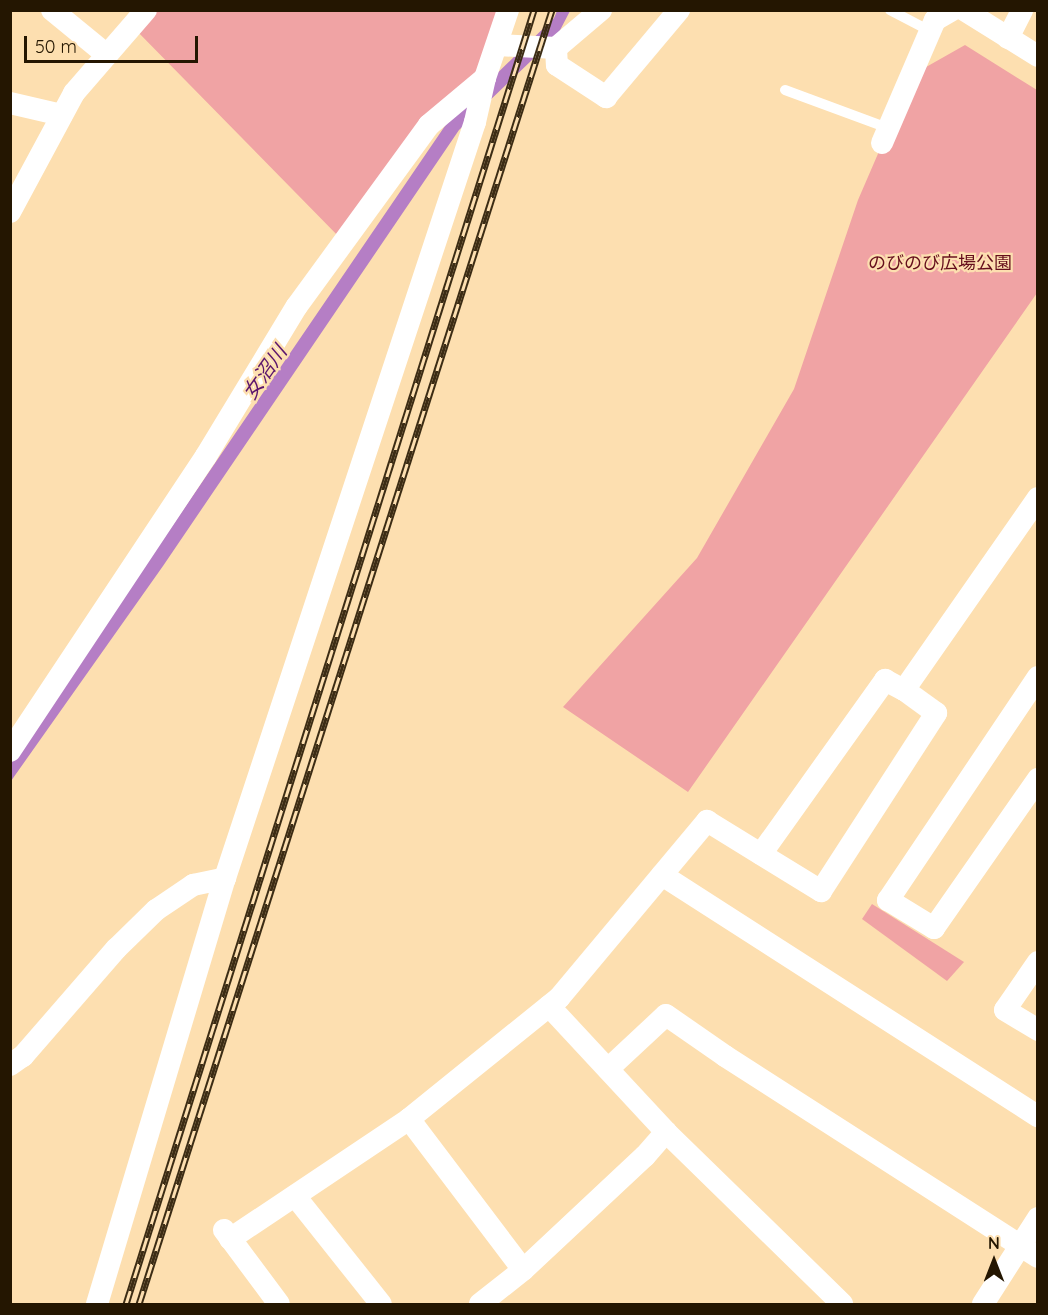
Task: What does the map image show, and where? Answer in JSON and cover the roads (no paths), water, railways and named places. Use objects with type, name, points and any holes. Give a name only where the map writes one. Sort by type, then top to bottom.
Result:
[{"type":"street","points":[[52,10],[107,55]]},
{"type":"street","points":[[10,212],[74,93],[146,10]]},
{"type":"street","points":[[98,1305],[225,878],[475,122],[485,78],[508,10]]},
{"type":"street","points":[[498,45],[555,48],[602,10]]},
{"type":"street","points":[[555,48],[557,65],[606,97],[679,10]]},
{"type":"street","points":[[885,136],[935,20],[952,10]]},
{"type":"street","points":[[964,10],[1038,56]]},
{"type":"street","points":[[1008,38],[1022,10]]},
{"type":"street","points":[[10,751],[206,456],[297,306],[429,125],[485,78]]},
{"type":"street","points":[[10,103],[62,115]]},
{"type":"street","points":[[904,690],[1038,498]]},
{"type":"street","points":[[1038,677],[888,900],[934,928],[1038,779]]},
{"type":"street","points":[[279,1305],[227,1234],[295,1196],[409,1119],[559,998],[707,821],[760,854],[821,891],[936,713],[904,690],[885,680],[760,854]]},
{"type":"street","points":[[662,875],[1038,1116]]},
{"type":"street","points":[[10,1065],[23,1056],[116,949],[156,910],[193,885],[225,878]]},
{"type":"street","points":[[1038,962],[1005,1010],[1038,1030]]},
{"type":"street","points":[[549,1005],[666,1132],[842,1305]]},
{"type":"street","points":[[608,1069],[666,1015],[725,1056],[1029,1251]]},
{"type":"street","points":[[409,1119],[523,1270]]},
{"type":"street","points":[[480,1305],[523,1270],[645,1156],[666,1132]]},
{"type":"street","points":[[295,1196],[381,1305]]},
{"type":"street","points":[[983,1305],[1029,1251],[1038,1218]]},
{"type":"lane","points":[[890,10],[930,31]]},
{"type":"lane","points":[[784,90],[885,136]]},
{"type":"railway","points":[[126,1304],[534,10]]},
{"type":"railway","points":[[139,1304],[552,10]]},
{"type":"park label","name":"のびのび広場公園","points":[[940,263]]},
{"type":"water label","name":"女沼川","points":[[264,372]]}]
